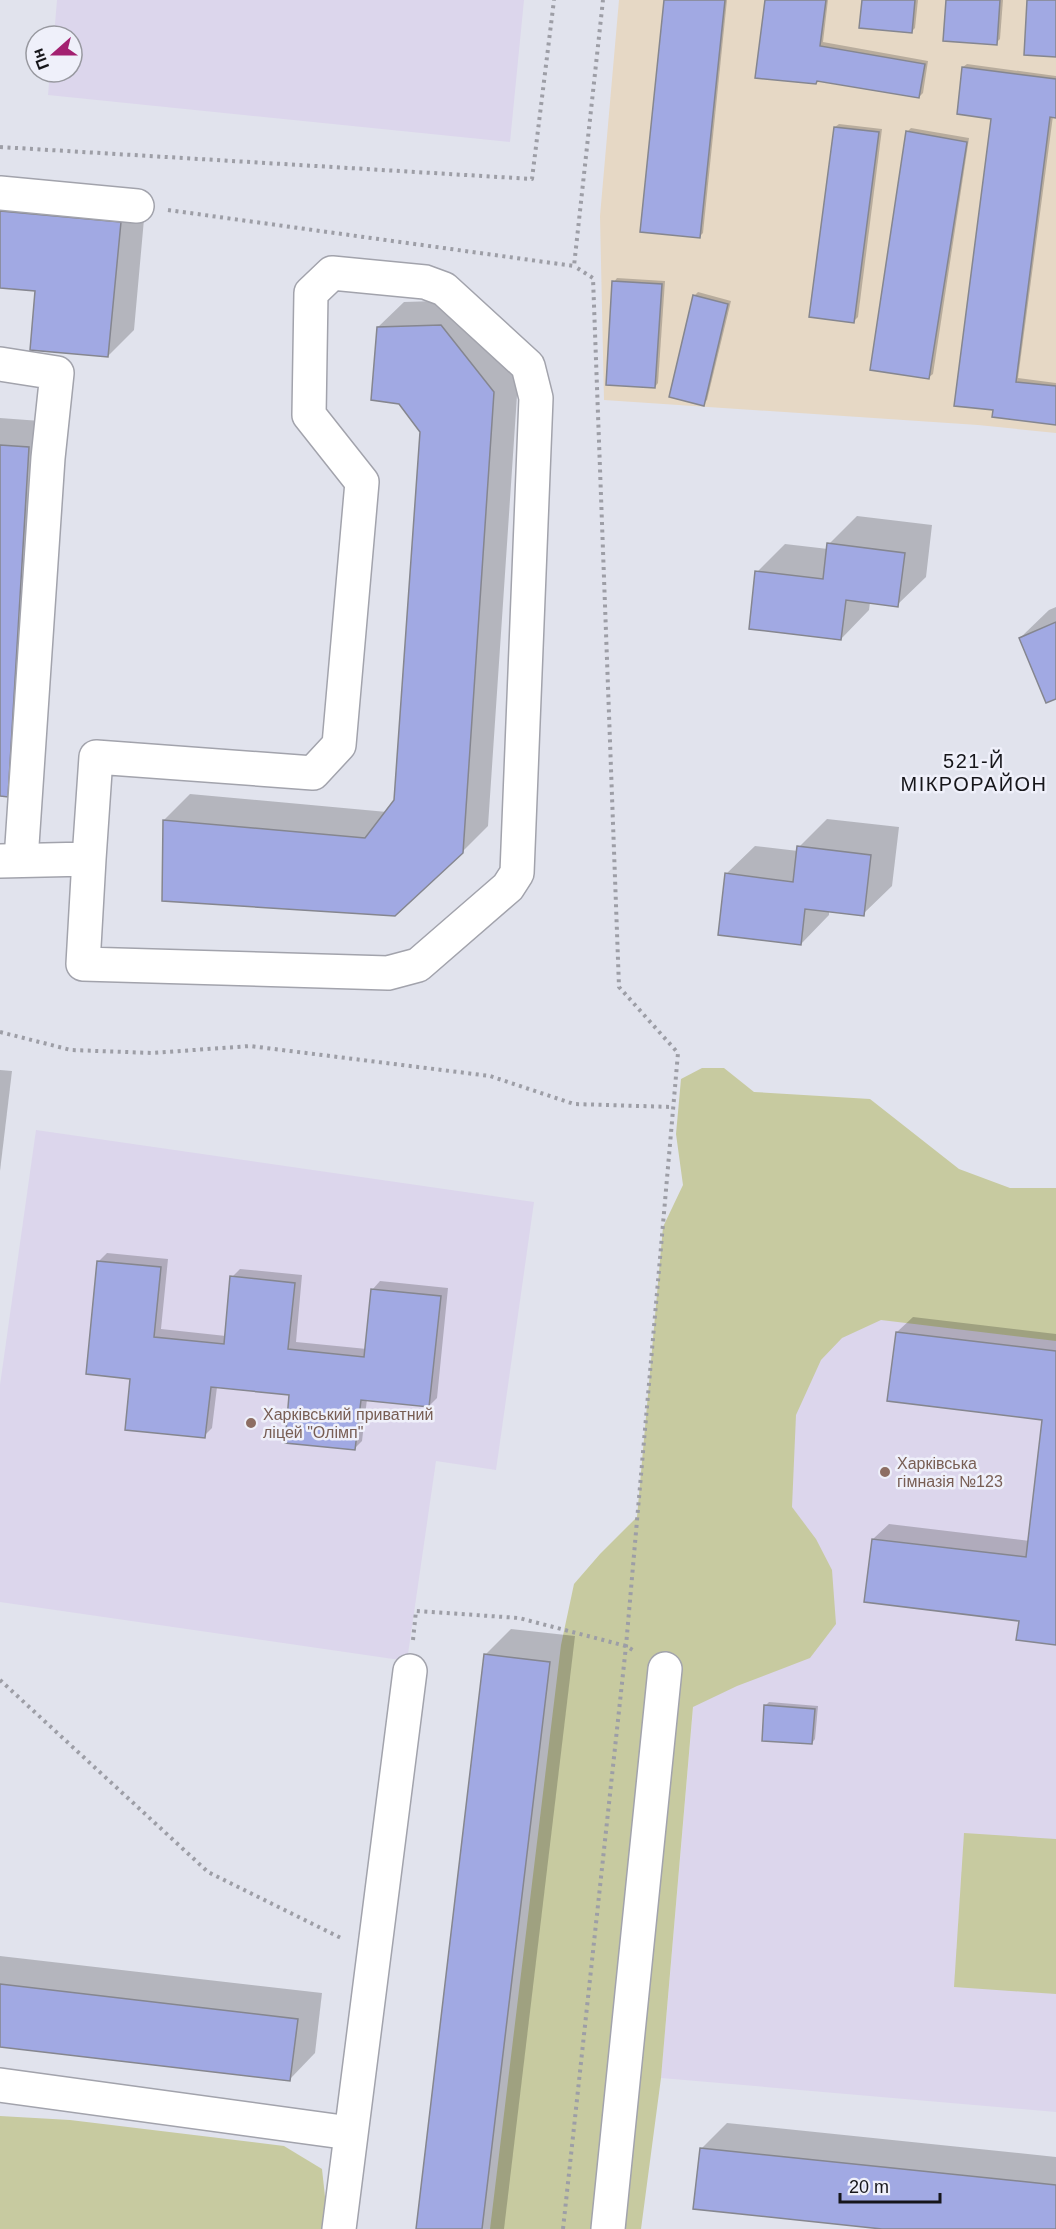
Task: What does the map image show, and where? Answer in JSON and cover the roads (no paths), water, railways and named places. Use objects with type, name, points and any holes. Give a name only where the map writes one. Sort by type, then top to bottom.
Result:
[{"type":"lane","points":[[0,193],[137,206]]},
{"type":"lane","points":[[332,273],[425,282],[444,289],[528,366],[536,398],[517,873],[508,887],[418,964],[388,974],[83,964],[89,859],[96,757],[313,773],[339,745],[362,482],[309,415],[311,293],[332,273]]},
{"type":"lane","points":[[0,364],[57,373],[11,861],[89,859]]},
{"type":"lane","points":[[608,2229],[665,1669]]},
{"type":"lane","points":[[339,2229],[410,1671]]},
{"type":"lane","points":[[0,2085],[350,2133]]},
{"type":"place","name":"Харківський приватний ліцей \"Олімп\"","points":[[251,1423]]},
{"type":"place","name":"Харківська гімназія №123","points":[[885,1472]]},
{"type":"district","name":"521-Й МІКРОРАЙОН","points":[[974,772]]}]
